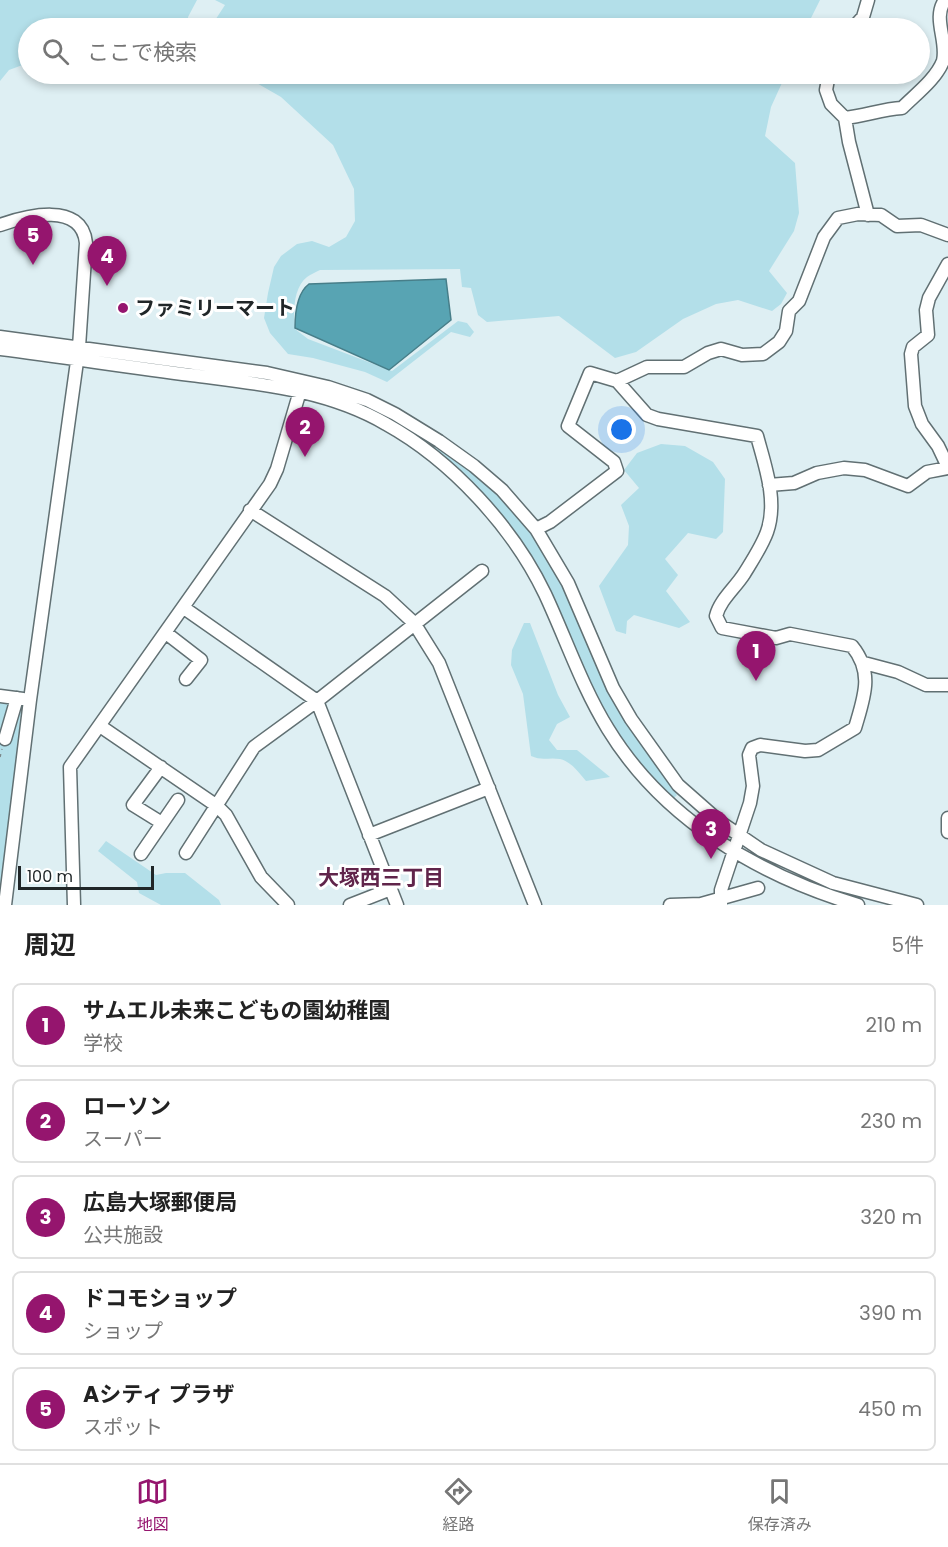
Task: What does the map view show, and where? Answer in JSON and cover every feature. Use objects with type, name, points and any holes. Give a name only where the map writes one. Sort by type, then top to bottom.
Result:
[{"type":"street","points":[[862,18],[868,0]]},
{"type":"street","points":[[930,79],[944,60],[946,49],[940,16],[945,0]]},
{"type":"street","points":[[827,84],[826,90],[831,104],[845,118],[868,214]]},
{"type":"street","points":[[845,118],[864,116],[882,109],[902,108],[925,84]]},
{"type":"street","points":[[617,381],[647,367],[684,367],[708,353],[721,349],[742,355],[763,354],[779,342],[786,331],[789,311],[799,301],[824,237],[838,218],[858,214],[881,215],[897,226],[921,225],[948,234]]},
{"type":"street","points":[[0,225],[29,216],[47,215],[69,218],[80,224],[85,233],[86,243],[78,353],[24,699],[5,905]]},
{"type":"street","points":[[770,485],[794,483],[817,474],[844,468],[865,470],[908,486],[927,472],[948,468],[938,446],[922,424],[915,406],[911,354],[913,347],[928,335],[926,310],[929,298],[948,264]]},
{"type":"street","points":[[0,337],[78,353],[300,391],[328,398],[388,424],[428,452],[488,506],[526,560],[544,591],[587,691],[608,729],[628,758],[666,800],[699,828],[734,851],[788,880],[858,905]]},
{"type":"street","points":[[0,349],[78,353],[267,373],[328,387],[367,400],[395,414],[474,466],[502,490],[536,530],[568,584],[614,688],[650,748],[678,785],[738,835],[761,850],[833,883],[916,905]]},
{"type":"street","points":[[536,530],[550,522],[616,471],[614,462],[568,426],[590,374],[617,381],[647,415],[658,419],[757,436],[770,485],[771,513],[767,533],[744,574],[718,609],[716,616],[722,628],[776,638],[790,634],[852,646],[864,663],[864,695],[855,728],[818,750],[805,751],[760,745],[752,748],[749,755],[753,786],[750,804],[721,890],[722,902]]},
{"type":"street","points":[[74,905],[70,767],[270,484],[277,469],[300,391]]},
{"type":"street","points":[[250,510],[385,596],[414,624],[439,663],[535,905]]},
{"type":"street","points":[[186,853],[254,747],[317,701],[482,571]]},
{"type":"street","points":[[184,608],[317,701],[397,905]]},
{"type":"street","points":[[166,633],[201,660],[186,679]]},
{"type":"street","points":[[864,663],[898,672],[926,685],[948,685]]},
{"type":"street","points":[[0,696],[24,699]]},
{"type":"street","points":[[5,739],[24,699]]},
{"type":"street","points":[[100,726],[217,806],[226,815],[261,878],[288,905]]},
{"type":"street","points":[[161,767],[133,805],[162,823]]},
{"type":"street","points":[[369,835],[489,788]]},
{"type":"street","points":[[141,854],[178,800]]},
{"type":"street","points":[[948,818],[948,832]]},
{"type":"street","points":[[670,905],[722,902],[758,888]]},
{"type":"street","points":[[350,905],[391,889]]},
{"type":"shaded area","points":[[0,0],[197,0],[188,18],[18,18],[18,67],[9,70],[0,81]]},
{"type":"shaded area","points":[[215,0],[820,0],[811,18],[217,18],[225,5]]},
{"type":"shaded area","points":[[258,84],[781,84],[771,107],[765,136],[795,163],[799,213],[794,231],[769,271],[787,293],[781,304],[772,311],[738,300],[716,304],[683,319],[636,352],[615,358],[559,316],[487,322],[478,315],[471,288],[462,287],[460,269],[320,270],[302,282],[295,301],[295,329],[308,339],[392,371],[458,321],[467,323],[474,332],[470,337],[451,332],[387,382],[365,372],[288,354],[270,333],[264,318],[274,267],[281,256],[297,244],[312,241],[329,247],[346,237],[355,221],[354,189],[333,145],[281,97]]},
{"type":"shaded area","points":[[446,279],[451,320],[389,370],[295,328],[299,298],[309,284]]},
{"type":"shaded area","points":[[379,411],[409,426],[475,473],[501,496],[525,523],[550,557],[628,723],[677,795],[673,799],[641,767],[616,732],[591,685],[548,584],[511,527],[466,479],[378,414]]},
{"type":"shaded area","points":[[661,444],[685,446],[713,462],[725,479],[723,532],[716,539],[688,533],[665,559],[678,575],[666,591],[690,622],[679,628],[634,615],[627,621],[626,634],[616,631],[599,586],[628,545],[629,526],[621,505],[639,488],[624,470],[637,453]]},
{"type":"shaded area","points":[[524,623],[530,623],[558,695],[570,717],[557,724],[549,740],[557,750],[577,750],[610,777],[586,781],[575,768],[564,760],[531,756],[523,694],[511,665],[512,650]]},
{"type":"shaded area","points":[[0,701],[22,703],[0,905]]},
{"type":"shaded area","points":[[106,841],[156,875],[185,873],[219,900],[221,905],[161,905],[139,893],[137,882],[98,851]]},
{"type":"place","name":"Aシティ プラザ","points":[[33,265]]},
{"type":"place","name":"ドコモショップ","points":[[107,286]]},
{"type":"place","name":"ファミリーマート","points":[[123,308]]},
{"type":"place","name":"ローソン","points":[[305,457]]},
{"type":"place","name":"サムエル未来こどもの園幼稚園","points":[[756,681]]},
{"type":"place","name":"広島大塚郵便局","points":[[711,859]]},
{"type":"district","name":"大塚西三丁目","points":[[381,877]]}]
